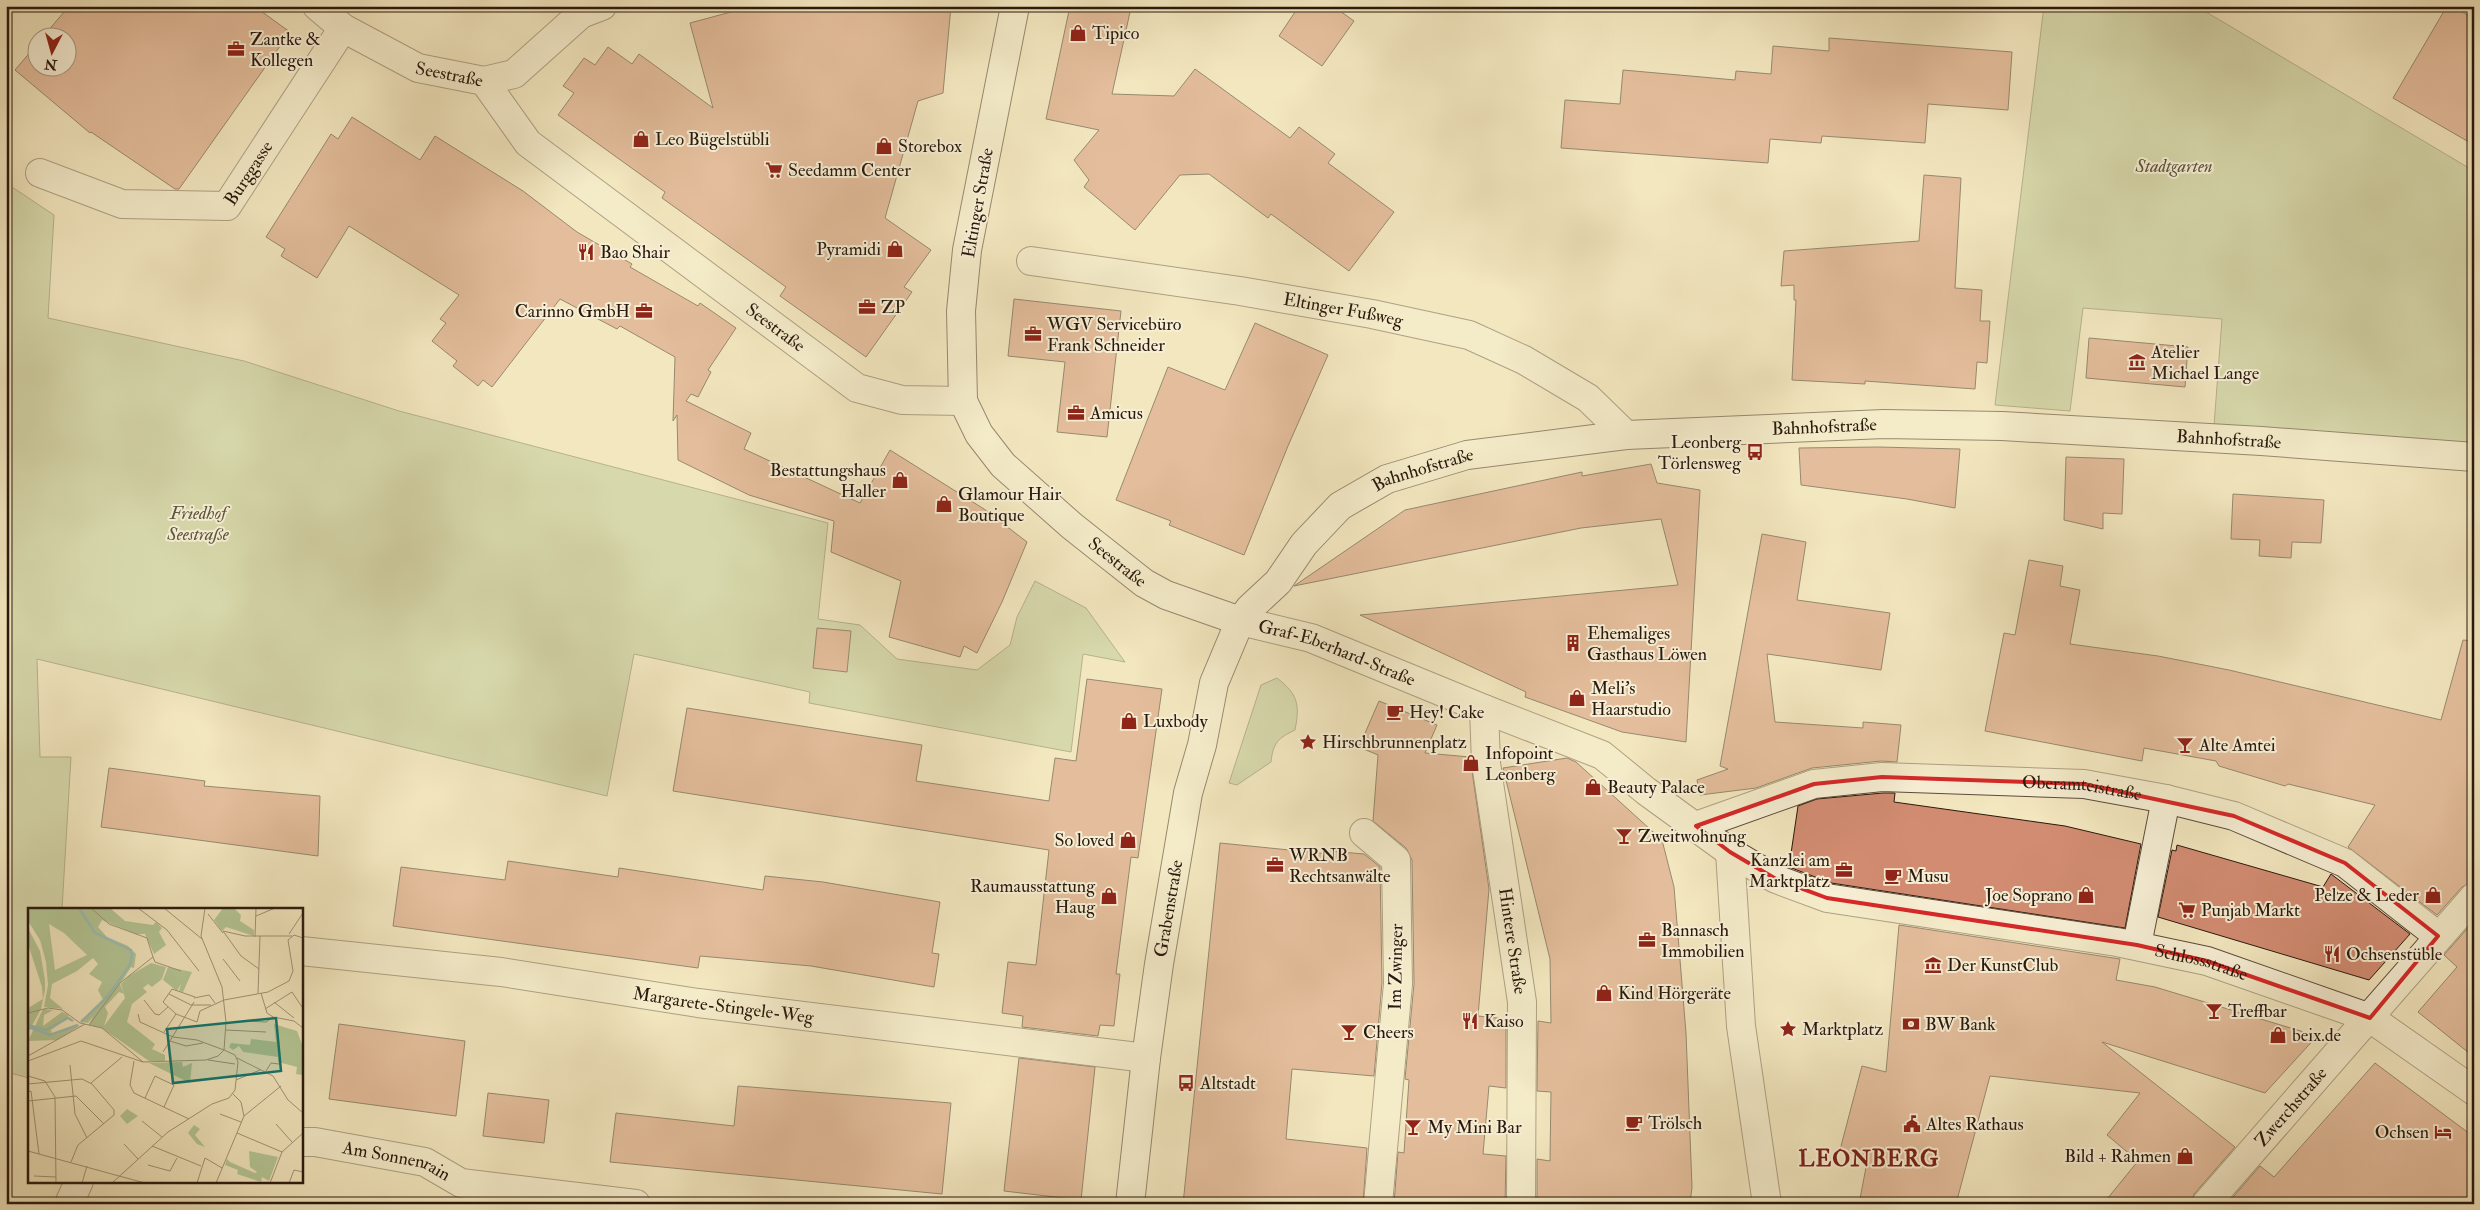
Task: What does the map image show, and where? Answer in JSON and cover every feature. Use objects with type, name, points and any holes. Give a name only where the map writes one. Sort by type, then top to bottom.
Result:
[{"type":"street","name":"Seestraße","points":[[317,6],[343,28],[418,68],[484,81],[528,143],[857,388],[902,400],[964,401],[979,434],[1003,465],[1072,526],[1144,583],[1166,594],[1240,621]]},
{"type":"street","points":[[484,81],[514,74],[581,14],[602,6]]},
{"type":"street","name":"Eltinger Straße","points":[[964,401],[961,311],[967,250],[1016,6]]},
{"type":"street","name":"Burggasse","points":[[40,173],[122,204],[226,206],[343,28]]},
{"type":"street","name":"Eltinger Fußweg","points":[[1031,262],[1240,290],[1372,314],[1469,335],[1524,360],[1588,398],[1626,436]]},
{"type":"street","name":"Bahnhofstraße","points":[[1240,621],[1250,608],[1278,582],[1304,544],[1340,506],[1387,479],[1467,455],[1626,436],[1884,424],[2002,426],[2261,441],[2474,457]]},
{"type":"street","name":"Graf-Eberhard-Straße","points":[[1240,621],[1311,638],[1354,668],[1484,710],[1602,755],[1646,791],[1696,826]]},
{"type":"street","name":"Grabenstraße","points":[[1130,1204],[1146,1058],[1159,964],[1188,792],[1202,745],[1214,683],[1240,621]]},
{"type":"street","name":"Hintere Straße","points":[[1484,710],[1486,763],[1522,1002],[1521,1204]]},
{"type":"street","name":"Oberamteistraße","points":[[1696,826],[1814,784],[1882,777],[2084,784],[2166,799],[2234,816],[2345,863],[2438,936]]},
{"type":"street","points":[[2137,945],[2166,799]]},
{"type":"street","points":[[1696,826],[1730,852],[1741,1026],[1767,1204]]},
{"type":"street","name":"Im Zwinger","points":[[1364,833],[1396,860],[1398,984],[1378,1204]]},
{"type":"street","name":"Schlossstraße","points":[[1730,852],[1776,879],[1827,898],[2137,945],[2207,961],[2370,1018],[2474,1091]]},
{"type":"street","name":"Zwerchstraße","points":[[2206,1204],[2474,897]]},
{"type":"street","name":"Margarete-Stingele-Weg","points":[[302,951],[501,972],[698,1003],[1146,1058]]},
{"type":"street","name":"Am Sonnenrain","points":[[302,1142],[315,1142],[425,1162],[461,1183],[636,1204]]},
{"type":"street","points":[[69,1204],[79,1182]]},
{"type":"highlighted area","points":[[1882,777],[2084,784],[2234,816],[2345,863],[2438,936],[2370,1018],[2207,961],[2137,945],[1827,898],[1776,879],[1730,852],[1696,826],[1814,784]]},
{"type":"green space","name":"Stadtgarten","points":[[2044,6],[2196,6],[2474,171],[2474,458],[2213,439],[2222,319],[2083,308],[2070,411],[1995,405]]},
{"type":"green space","name":"Friedhof Seestraße","points":[[6,183],[54,215],[48,318],[244,361],[399,411],[828,523],[818,619],[860,625],[897,659],[977,670],[1010,645],[1017,617],[1035,581],[1086,608],[1125,662],[1083,654],[1071,752],[809,703],[810,692],[634,654],[607,796],[37,659],[40,757],[71,757],[62,908],[28,908],[28,1078],[6,1072]]},
{"type":"green space","points":[[1277,678],[1289,689],[1296,701],[1295,730],[1277,742],[1273,750],[1271,762],[1237,785],[1229,783],[1261,685]]},
{"type":"building","points":[[69,6],[254,6],[290,32],[179,189],[175,189],[90,133],[15,70],[28,55],[28,78],[78,78],[78,28],[50,28]]},
{"type":"building","points":[[753,6],[951,6],[943,93],[918,101],[885,218],[931,250],[904,287],[912,292],[866,357],[780,296],[786,287],[662,198],[665,192],[558,115],[574,93],[563,86],[584,58],[595,65],[608,47],[632,64],[639,54],[713,108],[690,23]]},
{"type":"building","points":[[1070,6],[1102,6],[1130,12],[1112,94],[1174,96],[1195,69],[1290,138],[1299,127],[1335,154],[1328,163],[1394,212],[1349,271],[1271,214],[1268,218],[1209,174],[1180,175],[1135,230],[1084,187],[1089,180],[1074,160],[1099,130],[1046,119]]},
{"type":"building","points":[[1299,6],[1333,6],[1354,21],[1322,66],[1279,36]]},
{"type":"building","points":[[2447,6],[2452,6],[2474,19],[2474,145],[2393,98]]},
{"type":"building","points":[[1829,38],[2012,52],[2008,110],[1928,104],[1925,143],[1822,136],[1821,143],[1770,139],[1768,163],[1561,148],[1565,100],[1620,104],[1623,70],[1735,80],[1736,71],[1771,74],[1773,46],[1829,51]]},
{"type":"building","points":[[352,117],[420,160],[435,136],[523,191],[577,232],[632,264],[630,267],[698,306],[700,303],[736,328],[708,370],[711,372],[698,397],[691,394],[686,401],[751,433],[744,449],[860,503],[890,450],[984,509],[1027,542],[1002,602],[977,653],[964,646],[960,657],[889,637],[901,581],[831,552],[834,521],[749,495],[678,460],[677,415],[673,421],[675,357],[620,326],[617,329],[560,299],[492,387],[483,380],[478,386],[453,366],[457,361],[432,341],[446,323],[440,319],[459,295],[349,226],[317,278],[281,256],[285,249],[266,237],[331,134],[338,139]]},
{"type":"building","points":[[1924,175],[1961,178],[1955,288],[1982,290],[1980,321],[1990,321],[1987,363],[1977,362],[1975,389],[1865,381],[1865,384],[1792,380],[1796,300],[1794,300],[1794,285],[1781,286],[1784,251],[1919,241]]},
{"type":"building","points":[[1014,299],[1121,311],[1107,437],[1057,432],[1065,362],[1008,356]]},
{"type":"building","points":[[1255,323],[1328,355],[1288,446],[1244,555],[1169,525],[1171,521],[1116,500],[1168,367],[1225,390]]},
{"type":"building","name":"Atelier Michael Lange","points":[[2089,338],[2188,347],[2185,387],[2086,378]]},
{"type":"building","points":[[1799,448],[1960,449],[1955,508],[1907,499],[1801,485]]},
{"type":"building","points":[[2066,457],[2124,459],[2122,514],[2103,513],[2103,529],[2064,520]]},
{"type":"building","points":[[1651,464],[1657,483],[1700,490],[1686,742],[1622,732],[1525,697],[1526,692],[1360,615],[1678,585],[1661,519],[1581,528],[1294,586],[1405,510],[1582,472],[1582,476]]},
{"type":"building","points":[[2233,494],[2324,500],[2321,543],[2292,542],[2291,558],[2259,556],[2260,540],[2231,539]]},
{"type":"building","points":[[1762,534],[1806,542],[1797,600],[1890,613],[1881,670],[1767,654],[1775,722],[1863,728],[1863,722],[1901,725],[1897,762],[1881,761],[1812,768],[1756,788],[1700,795],[1697,780],[1728,769],[1720,766]]},
{"type":"building","points":[[2029,560],[2063,566],[2060,586],[2080,590],[2070,644],[2158,656],[2229,670],[2441,720],[2463,640],[2474,641],[2474,882],[2462,887],[2437,915],[2348,847],[2375,805],[2288,784],[2285,786],[2219,766],[2216,761],[2144,748],[2142,761],[1985,731],[2004,633],[2015,635]]},
{"type":"building","points":[[817,628],[851,631],[847,672],[813,668]]},
{"type":"building","points":[[1087,679],[1162,689],[1138,858],[1131,857],[1116,974],[1120,974],[1114,1026],[1100,1025],[1098,1036],[1022,1027],[1023,1016],[1002,1013],[1008,962],[1036,965],[1049,850],[673,791],[687,708],[922,745],[916,781],[1049,801],[1055,758],[1076,761]]},
{"type":"building","points":[[1379,701],[1437,725],[1425,753],[1470,757],[1489,889],[1478,1016],[1506,1019],[1506,1088],[1489,1086],[1483,1154],[1506,1156],[1505,1204],[1394,1204],[1398,1152],[1404,1153],[1409,1080],[1405,1079],[1414,984],[1412,860],[1406,848],[1373,821],[1378,755],[1359,747]]},
{"type":"building","points":[[1567,758],[1576,762],[1662,840],[1674,887],[1686,1033],[1692,1187],[1690,1204],[1537,1204],[1537,1159],[1550,1161],[1551,1092],[1537,1091],[1538,1021],[1551,1023],[1550,959],[1503,768]]},
{"type":"building","points":[[109,768],[205,781],[204,786],[320,796],[318,856],[101,827]]},
{"type":"building","points":[[1895,793],[1894,802],[2065,826],[2141,844],[2125,928],[1831,883],[1789,867],[1798,806],[1817,799]]},
{"type":"building","points":[[1220,843],[1329,854],[1329,851],[1364,854],[1380,867],[1382,983],[1374,1076],[1292,1069],[1286,1139],[1367,1148],[1363,1204],[1183,1204]]},
{"type":"building","points":[[2177,845],[2323,887],[2331,874],[2410,934],[2369,980],[2158,917],[2172,850],[2176,851]]},
{"type":"building","points":[[508,861],[618,877],[619,868],[763,890],[765,876],[823,882],[940,902],[932,953],[939,954],[934,987],[811,966],[700,956],[698,968],[393,926],[401,867],[505,880]]},
{"type":"building","points":[[2474,921],[2474,1057],[2418,1012],[2457,967],[2444,955]]},
{"type":"building","points":[[1899,925],[2120,959],[2116,980],[2155,987],[2317,1036],[2265,1093],[2102,1042],[2235,1147],[2194,1194],[2191,1204],[2103,1204],[2138,1161],[2107,1135],[2140,1093],[1990,1076],[1956,1204],[1859,1204],[1868,1157],[1840,1150],[1862,1066],[1886,1072]]},
{"type":"building","points":[[339,1024],[465,1041],[456,1116],[329,1099]]},
{"type":"building","points":[[1019,1058],[1095,1067],[1081,1200],[1004,1191]]},
{"type":"building","points":[[2375,1063],[2474,1137],[2474,1204],[2227,1204],[2260,1166],[2274,1177]]},
{"type":"building","points":[[738,1086],[951,1103],[942,1194],[610,1162],[616,1113],[734,1126]]},
{"type":"building","points":[[488,1093],[549,1100],[544,1143],[483,1136]]},
{"type":"place","name":"Tipico","points":[[1078,33]]},
{"type":"place","name":"Zantke & Kollegen","points":[[236,49]]},
{"type":"place","name":"Leo Bügelstübli","points":[[641,139]]},
{"type":"place","name":"Storebox","points":[[884,146]]},
{"type":"place","name":"Seedamm Center","points":[[774,170]]},
{"type":"place","name":"Pyramidi","points":[[895,249]]},
{"type":"place","name":"Bao Shair","points":[[586,252]]},
{"type":"place","name":"ZP","points":[[867,307]]},
{"type":"place","name":"Carinno GmbH","points":[[644,311]]},
{"type":"place","name":"WGV Servicebüro Frank Schneider","points":[[1033,334]]},
{"type":"place","name":"Atelier Michael Lange","points":[[2137,362]]},
{"type":"place","name":"Amicus","points":[[1076,413]]},
{"type":"place","name":"Leonberg Törlensweg","points":[[1755,452]]},
{"type":"place","name":"Bestattungshaus Haller","points":[[900,480]]},
{"type":"place","name":"Glamour Hair Boutique","points":[[944,504]]},
{"type":"place","name":"Ehemaliges Gasthaus Löwen","points":[[1573,643]]},
{"type":"place","name":"Meli's Haarstudio","points":[[1577,698]]},
{"type":"place","name":"Hey! Cake","points":[[1395,712]]},
{"type":"place","name":"Luxbody","points":[[1129,721]]},
{"type":"place","name":"Hirschbrunnenplatz","points":[[1308,742]]},
{"type":"place","name":"Alte Amtei","points":[[2185,745]]},
{"type":"place","name":"Infopoint Leonberg","points":[[1471,763]]},
{"type":"place","name":"Beauty Palace","points":[[1593,787]]},
{"type":"place","name":"Zweitwohnung","points":[[1624,836]]},
{"type":"place","name":"So loved","points":[[1128,840]]},
{"type":"place","name":"WRNB Rechtsanwälte","points":[[1275,865]]},
{"type":"place","name":"Kanzlei am Marktplatz","points":[[1844,870]]},
{"type":"place","name":"Musu","points":[[1893,876]]},
{"type":"place","name":"Joe Soprano","points":[[2086,895]]},
{"type":"place","name":"Pelze & Leder","points":[[2433,895]]},
{"type":"place","name":"Raumausstattung Haug","points":[[1109,896]]},
{"type":"place","name":"Punjab Markt","points":[[2187,910]]},
{"type":"place","name":"Bannasch Immobilien","points":[[1647,940]]},
{"type":"place","name":"Ochsenstüble","points":[[2332,954]]},
{"type":"place","name":"Der KunstClub","points":[[1933,965]]},
{"type":"place","name":"Kind Hörgeräte","points":[[1604,993]]},
{"type":"place","name":"Treffbar","points":[[2214,1011]]},
{"type":"place","name":"Kaiso","points":[[1470,1021]]},
{"type":"place","name":"BW Bank","points":[[1911,1024]]},
{"type":"place","name":"Marktplatz","points":[[1788,1029]]},
{"type":"place","name":"Cheers","points":[[1349,1032]]},
{"type":"place","name":"beix.de","points":[[2278,1035]]},
{"type":"place","name":"Altstadt","points":[[1186,1083]]},
{"type":"place","name":"Trölsch","points":[[1634,1123]]},
{"type":"place","name":"Altes Rathaus","points":[[1912,1124]]},
{"type":"place","name":"My Mini Bar","points":[[1413,1127]]},
{"type":"place","name":"Ochsen","points":[[2443,1132]]},
{"type":"place","name":"Bild + Rahmen","points":[[2185,1156]]},
{"type":"district","name":"LEONBERG","points":[[1869,1159]]}]
